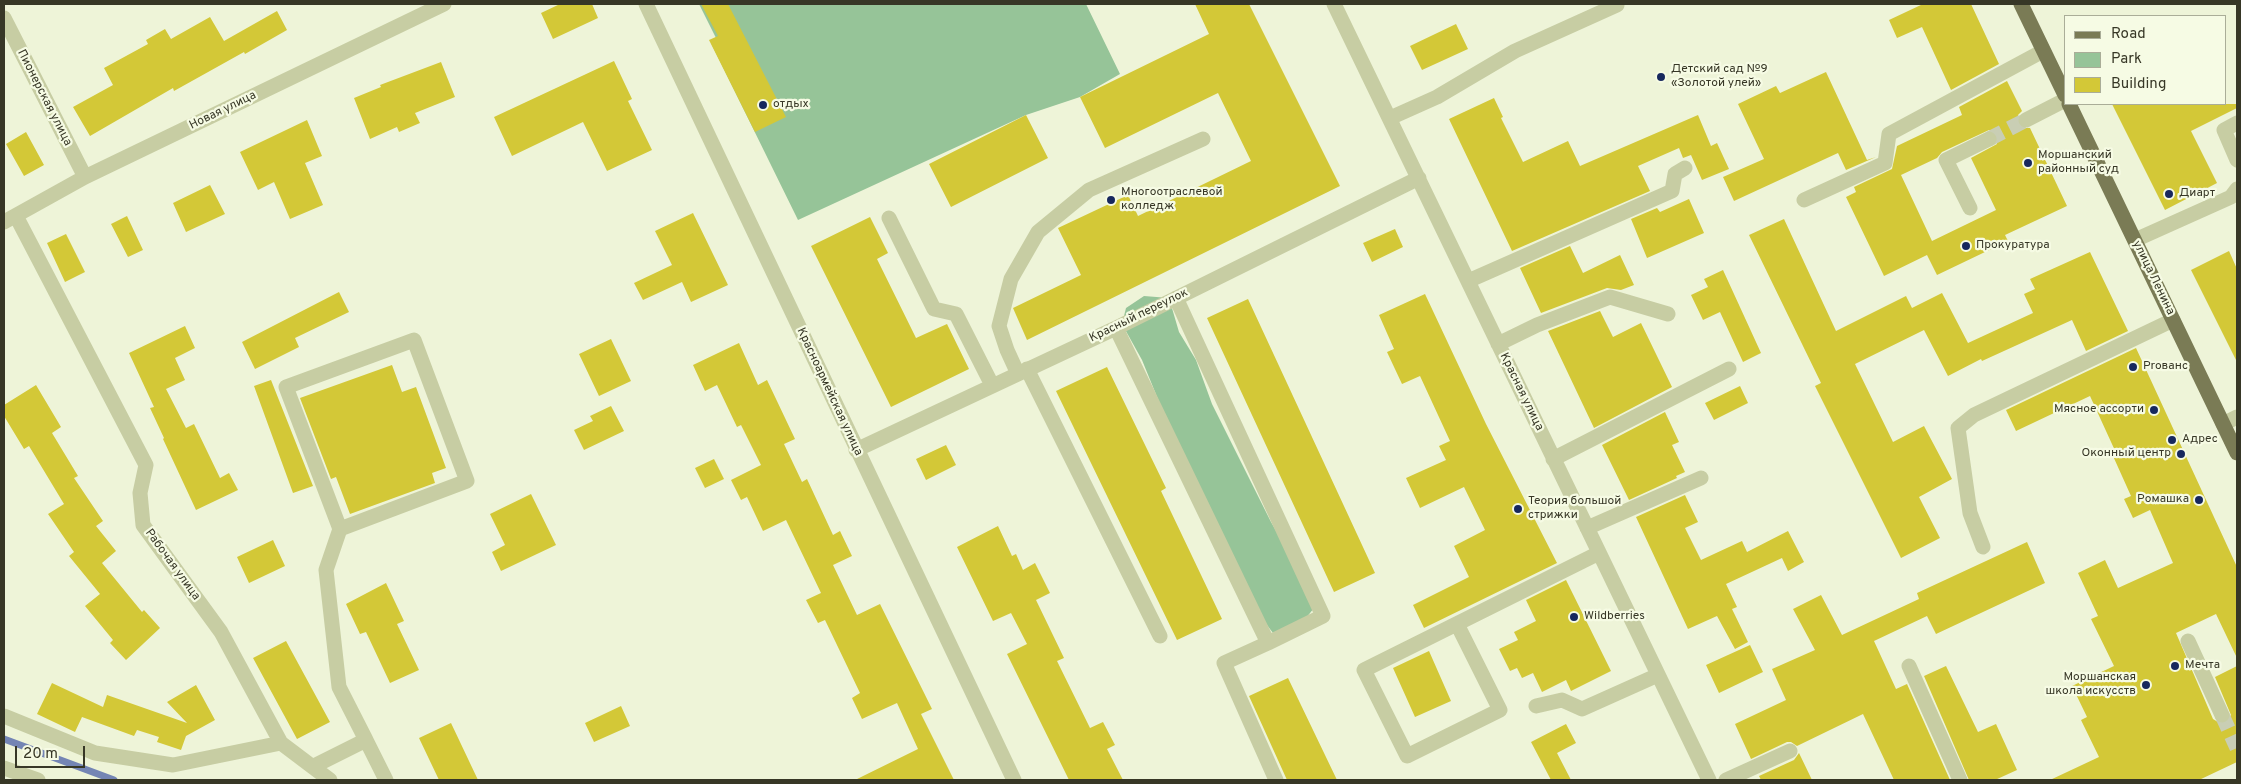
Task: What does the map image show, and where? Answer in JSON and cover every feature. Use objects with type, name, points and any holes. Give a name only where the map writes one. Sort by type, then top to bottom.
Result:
[{"type":"main road","points":[[2021,4],[2064,93]]},
{"type":"main road","name":"улица Ленина","points":[[2069,105],[2237,453]]},
{"type":"street","name":"Новая улица","points":[[10,219],[85,177],[425,8],[444,4]]},
{"type":"street","name":"Красноармейская улица","points":[[646,4],[1014,780]]},
{"type":"street","name":"Красная улица","points":[[1334,4],[1709,780]]},
{"type":"street","points":[[1390,118],[1437,98],[1514,51],[1618,5]]},
{"type":"street","name":"Пионерская улица","points":[[4,18],[85,177]]},
{"type":"street","points":[[1804,200],[1885,163],[1888,134],[2043,51]]},
{"type":"street","points":[[2026,120],[2064,101]]},
{"type":"street","points":[[2237,123],[2224,130],[2237,160]]},
{"type":"street","points":[[1160,636],[1023,371],[1007,350],[999,326],[1011,279],[1038,232],[1089,190],[1202,139]]},
{"type":"street","points":[[1970,208],[1946,160],[1989,139]]},
{"type":"street","points":[[1468,281],[1672,191],[1675,174],[1685,168]]},
{"type":"street","name":"Красный переулок","points":[[856,450],[1116,328],[1419,178]]},
{"type":"street","points":[[2134,240],[2231,197],[2237,189]]},
{"type":"street","points":[[889,218],[934,309],[956,314],[992,386]]},
{"type":"street","name":"Рабочая улица","points":[[10,219],[146,465],[140,493],[143,525],[221,632],[281,743],[314,766],[330,780]]},
{"type":"street","points":[[1498,344],[1537,325],[1610,297],[1668,314]]},
{"type":"street","points":[[1176,298],[1323,616],[1224,663],[1276,780]]},
{"type":"street","points":[[1983,547],[1970,513],[1958,428],[1974,415],[2173,320]]},
{"type":"street","points":[[1116,328],[1268,643]]},
{"type":"street","points":[[340,529],[467,481],[414,340],[286,388],[340,529],[326,570],[339,687],[386,780]]},
{"type":"street","points":[[1553,458],[1729,369]]},
{"type":"street","points":[[2223,424],[2237,417]]},
{"type":"street","points":[[1587,528],[1701,478]]},
{"type":"street","points":[[1457,624],[1500,710],[1407,756],[1364,670],[1457,624],[1599,554]]},
{"type":"street","points":[[2188,641],[2222,715]]},
{"type":"street","points":[[1909,666],[1960,780]]},
{"type":"street","points":[[1536,706],[1562,700],[1582,709],[1658,675]]},
{"type":"street","points":[[4,716],[95,753],[172,764],[281,743]]},
{"type":"street","points":[[314,766],[366,740]]},
{"type":"street","points":[[1726,780],[1790,751]]},
{"type":"street","points":[[4,768],[38,780]]},
{"type":"green space","points":[[699,4],[1086,4],[1120,74],[1080,97],[1026,115],[798,220],[711,43],[716,38]]},
{"type":"green space","points":[[1144,296],[1169,298],[1179,332],[1196,360],[1212,404],[1271,522],[1318,603],[1306,618],[1273,633],[1257,612],[1166,419],[1142,360],[1122,324],[1126,308]]},
{"type":"building","points":[[560,4],[592,4],[598,18],[553,39],[541,13]]},
{"type":"building","points":[[701,4],[728,4],[786,117],[755,132],[709,40],[718,36]]},
{"type":"building","points":[[1195,4],[1249,4],[1340,186],[1027,340],[1013,308],[1081,275],[1058,228],[1128,195],[1138,216],[1251,161],[1218,93],[1105,148],[1080,97],[1209,34]]},
{"type":"building","points":[[1923,4],[1971,4],[1999,64],[1951,90],[1922,27],[1897,38],[1889,20]]},
{"type":"building","points":[[277,11],[287,30],[174,91],[173,88],[90,136],[73,107],[113,85],[104,68],[148,44],[146,40],[165,29],[171,39],[210,17],[224,41]]},
{"type":"building","points":[[1456,24],[1468,49],[1422,70],[1410,46]]},
{"type":"building","points":[[614,61],[632,99],[628,101],[652,150],[607,171],[583,122],[512,156],[494,117]]},
{"type":"building","points":[[441,62],[455,97],[415,113],[420,123],[399,132],[397,127],[370,139],[354,98],[381,87],[380,85]]},
{"type":"building","points":[[1826,72],[1867,160],[1876,157],[1846,170],[1838,153],[1734,201],[1723,177],[1764,159],[1738,104],[1776,86],[1780,93]]},
{"type":"building","points":[[2007,81],[2022,111],[2018,115],[2017,124],[2021,128],[2030,128],[2067,206],[2005,235],[2008,241],[1937,275],[1927,255],[1884,276],[1846,197],[1856,192],[1854,187],[1892,169],[1897,146],[1962,115],[1959,107]],"holes":[[[1989,130],[1997,134],[1997,144],[1971,158],[1996,210],[1932,241],[1901,175],[1937,158],[1942,152]]]},
{"type":"building","points":[[1494,98],[1503,117],[1501,118],[1523,162],[1568,141],[1580,166],[1698,115],[1711,146],[1717,143],[1729,169],[1702,180],[1691,155],[1683,158],[1679,148],[1638,166],[1650,191],[1512,251],[1449,119]]},
{"type":"building","points":[[2237,104],[2237,108],[2191,131],[2217,183],[2165,210],[2112,105]]},
{"type":"building","points":[[1026,115],[1048,158],[951,207],[929,164]]},
{"type":"building","points":[[307,120],[322,156],[305,163],[323,205],[290,219],[274,182],[258,190],[240,152]]},
{"type":"building","points":[[26,132],[44,165],[24,176],[6,144]]},
{"type":"building","points":[[210,185],[225,214],[186,232],[173,203]]},
{"type":"building","points":[[1689,199],[1704,233],[1647,258],[1631,219],[1657,208],[1660,212]]},
{"type":"building","points":[[693,213],[728,285],[691,302],[682,282],[643,300],[634,283],[672,265],[655,231]]},
{"type":"building","points":[[127,216],[143,250],[128,257],[111,224]]},
{"type":"building","points":[[870,217],[888,253],[877,259],[916,338],[947,324],[969,369],[891,407],[811,246]]},
{"type":"building","points":[[1784,219],[1836,331],[1906,296],[1912,308],[1942,293],[1968,343],[2033,313],[2024,294],[2035,289],[2030,279],[2090,252],[2128,331],[2086,351],[2072,320],[1982,361],[1981,359],[1948,376],[1924,330],[1855,364],[1893,442],[1924,426],[1952,479],[1919,497],[1940,538],[1901,558],[1815,386],[1821,383],[1749,235]]},
{"type":"building","points":[[1395,229],[1403,247],[1372,262],[1363,243]]},
{"type":"building","points":[[66,234],[85,272],[65,282],[47,243]]},
{"type":"building","points":[[1570,246],[1583,273],[1620,255],[1634,285],[1621,290],[1607,288],[1541,313],[1520,268]]},
{"type":"building","points":[[2229,251],[2237,269],[2237,362],[2191,270]]},
{"type":"building","points":[[1723,270],[1761,353],[1743,362],[1720,312],[1703,320],[1691,295],[1708,287],[1704,279]]},
{"type":"building","points":[[339,292],[349,312],[295,338],[299,347],[255,369],[242,342]]},
{"type":"building","points":[[1425,294],[1486,424],[1557,563],[1424,628],[1413,605],[1469,577],[1454,546],[1485,530],[1464,487],[1420,508],[1406,478],[1446,460],[1439,446],[1450,441],[1420,376],[1402,384],[1387,352],[1394,349],[1379,315]]},
{"type":"building","points":[[1248,299],[1375,573],[1334,592],[1207,318]]},
{"type":"building","points":[[1600,311],[1613,337],[1641,323],[1672,387],[1594,428],[1548,331]]},
{"type":"building","points":[[185,326],[195,348],[175,358],[185,380],[166,389],[186,428],[194,424],[220,478],[229,473],[238,490],[196,510],[163,439],[150,408],[154,407],[129,353]]},
{"type":"building","points":[[611,339],[631,381],[599,396],[579,354]]},
{"type":"building","points":[[739,343],[758,385],[767,380],[795,439],[784,444],[802,482],[807,479],[833,535],[840,531],[852,556],[833,565],[857,615],[880,604],[932,709],[921,714],[954,780],[855,780],[918,749],[897,703],[862,719],[852,698],[860,693],[825,620],[818,623],[806,600],[821,593],[786,520],[763,531],[747,497],[741,500],[731,480],[761,465],[741,425],[737,427],[717,385],[705,391],[693,365]]},
{"type":"building","points":[[2136,348],[2237,567],[2237,658],[2216,614],[2176,633],[2213,719],[2221,724],[2226,723],[2231,715],[2215,677],[2237,666],[2237,762],[2199,780],[2050,780],[2099,757],[2081,720],[2087,717],[2072,686],[2114,666],[2091,619],[2098,616],[2078,573],[2105,560],[2118,588],[2173,563],[2150,510],[2133,518],[2124,499],[2131,496],[2113,456],[2117,455],[2090,396],[2016,431],[2006,410]]},
{"type":"building","points":[[392,365],[402,392],[416,387],[446,468],[432,473],[435,483],[350,514],[336,477],[331,479],[300,398]]},
{"type":"building","points":[[1107,367],[1166,488],[1161,491],[1222,619],[1177,640],[1056,391]]},
{"type":"building","points":[[271,380],[313,486],[293,493],[254,386]]},
{"type":"building","points":[[36,385],[61,427],[52,433],[78,476],[74,478],[103,521],[96,526],[116,551],[102,563],[142,612],[144,610],[160,628],[126,660],[110,643],[113,640],[85,606],[100,594],[69,556],[74,552],[48,514],[64,504],[29,446],[24,449],[4,416],[4,405]]},
{"type":"building","points":[[1740,386],[1748,403],[1714,420],[1705,403]]},
{"type":"building","points":[[611,406],[624,431],[584,450],[574,430],[593,421],[590,416]]},
{"type":"building","points":[[1665,412],[1679,442],[1672,445],[1685,472],[1676,476],[1677,478],[1629,500],[1602,445]]},
{"type":"building","points":[[946,445],[956,465],[926,480],[916,459]]},
{"type":"building","points":[[714,459],[724,479],[705,488],[695,468]]},
{"type":"building","points":[[531,494],[556,545],[501,571],[492,552],[505,545],[490,514]]},
{"type":"building","points":[[1685,495],[1698,522],[1685,528],[1701,560],[1742,541],[1747,552],[1788,531],[1804,562],[1788,571],[1782,558],[1726,584],[1737,607],[1732,609],[1748,642],[1735,649],[1717,616],[1688,629],[1636,517]]},
{"type":"building","points":[[998,526],[1012,556],[1016,554],[1023,570],[1035,563],[1050,593],[1036,600],[1064,658],[1057,661],[1090,728],[1103,722],[1115,745],[1107,749],[1123,780],[1069,780],[1007,654],[1027,644],[1011,613],[993,621],[957,547]]},
{"type":"building","points":[[273,540],[285,566],[249,583],[237,557]]},
{"type":"building","points":[[2027,542],[2045,583],[1936,634],[1927,616],[1874,641],[1896,689],[1907,684],[1950,780],[1894,780],[1863,714],[1797,746],[1787,742],[1751,759],[1735,724],[1786,700],[1772,669],[1815,650],[1793,609],[1821,595],[1842,635],[1919,599],[1917,593]]},
{"type":"building","points":[[1566,580],[1611,671],[1571,691],[1566,680],[1542,692],[1533,673],[1522,678],[1517,668],[1510,671],[1499,649],[1518,640],[1514,632],[1536,621],[1526,600]]},
{"type":"building","points":[[386,583],[404,621],[397,624],[419,670],[390,683],[366,632],[360,634],[346,604]]},
{"type":"building","points":[[286,641],[330,722],[297,739],[253,658]]},
{"type":"building","points":[[1750,645],[1763,672],[1719,693],[1706,665]]},
{"type":"building","points":[[1429,651],[1451,701],[1415,717],[1393,668]]},
{"type":"building","points":[[1946,666],[1978,732],[1996,724],[2017,770],[1995,780],[1969,780],[1924,676]]},
{"type":"building","points":[[1288,678],[1337,780],[1287,780],[1249,696]]},
{"type":"building","points":[[52,683],[103,707],[107,695],[187,723],[167,702],[196,685],[215,720],[186,736],[181,750],[157,742],[159,737],[137,730],[134,736],[82,717],[75,732],[37,714]]},
{"type":"building","points":[[621,706],[630,726],[594,742],[585,723]]},
{"type":"building","points":[[451,723],[478,780],[439,780],[419,738]]},
{"type":"building","points":[[1566,724],[1576,743],[1557,753],[1571,780],[1551,780],[1531,742]]},
{"type":"building","points":[[1799,753],[1812,780],[1761,780],[1759,776],[1794,760]]},
{"type":"waterway","points":[[4,739],[114,780]]},
{"type":"tunnel","points":[[1989,139],[2026,120]]},
{"type":"tunnel","points":[[2222,715],[2237,748]]},
{"type":"place","name":"Детский сад №9 «Золотой улей»","points":[[1661,77]]},
{"type":"place","name":"отдых","points":[[763,105]]},
{"type":"place","name":"Моршанский районный суд","points":[[2028,163]]},
{"type":"place","name":"Диарт","points":[[2169,194]]},
{"type":"place","name":"Многоотраслевой колледж","points":[[1111,200]]},
{"type":"place","name":"Прокуратура","points":[[1966,246]]},
{"type":"place","name":"Proванс","points":[[2133,367]]},
{"type":"place","name":"Мясное ассорти","points":[[2154,410]]},
{"type":"place","name":"Адрес","points":[[2172,440]]},
{"type":"place","name":"Оконный центр","points":[[2181,454]]},
{"type":"place","name":"Ромашка","points":[[2199,500]]},
{"type":"place","name":"Теория большой стрижки","points":[[1518,509]]},
{"type":"place","name":"Wildberries","points":[[1574,617]]},
{"type":"place","name":"Мечта","points":[[2175,666]]},
{"type":"place","name":"Моршанская школа искусств","points":[[2146,685]]}]
